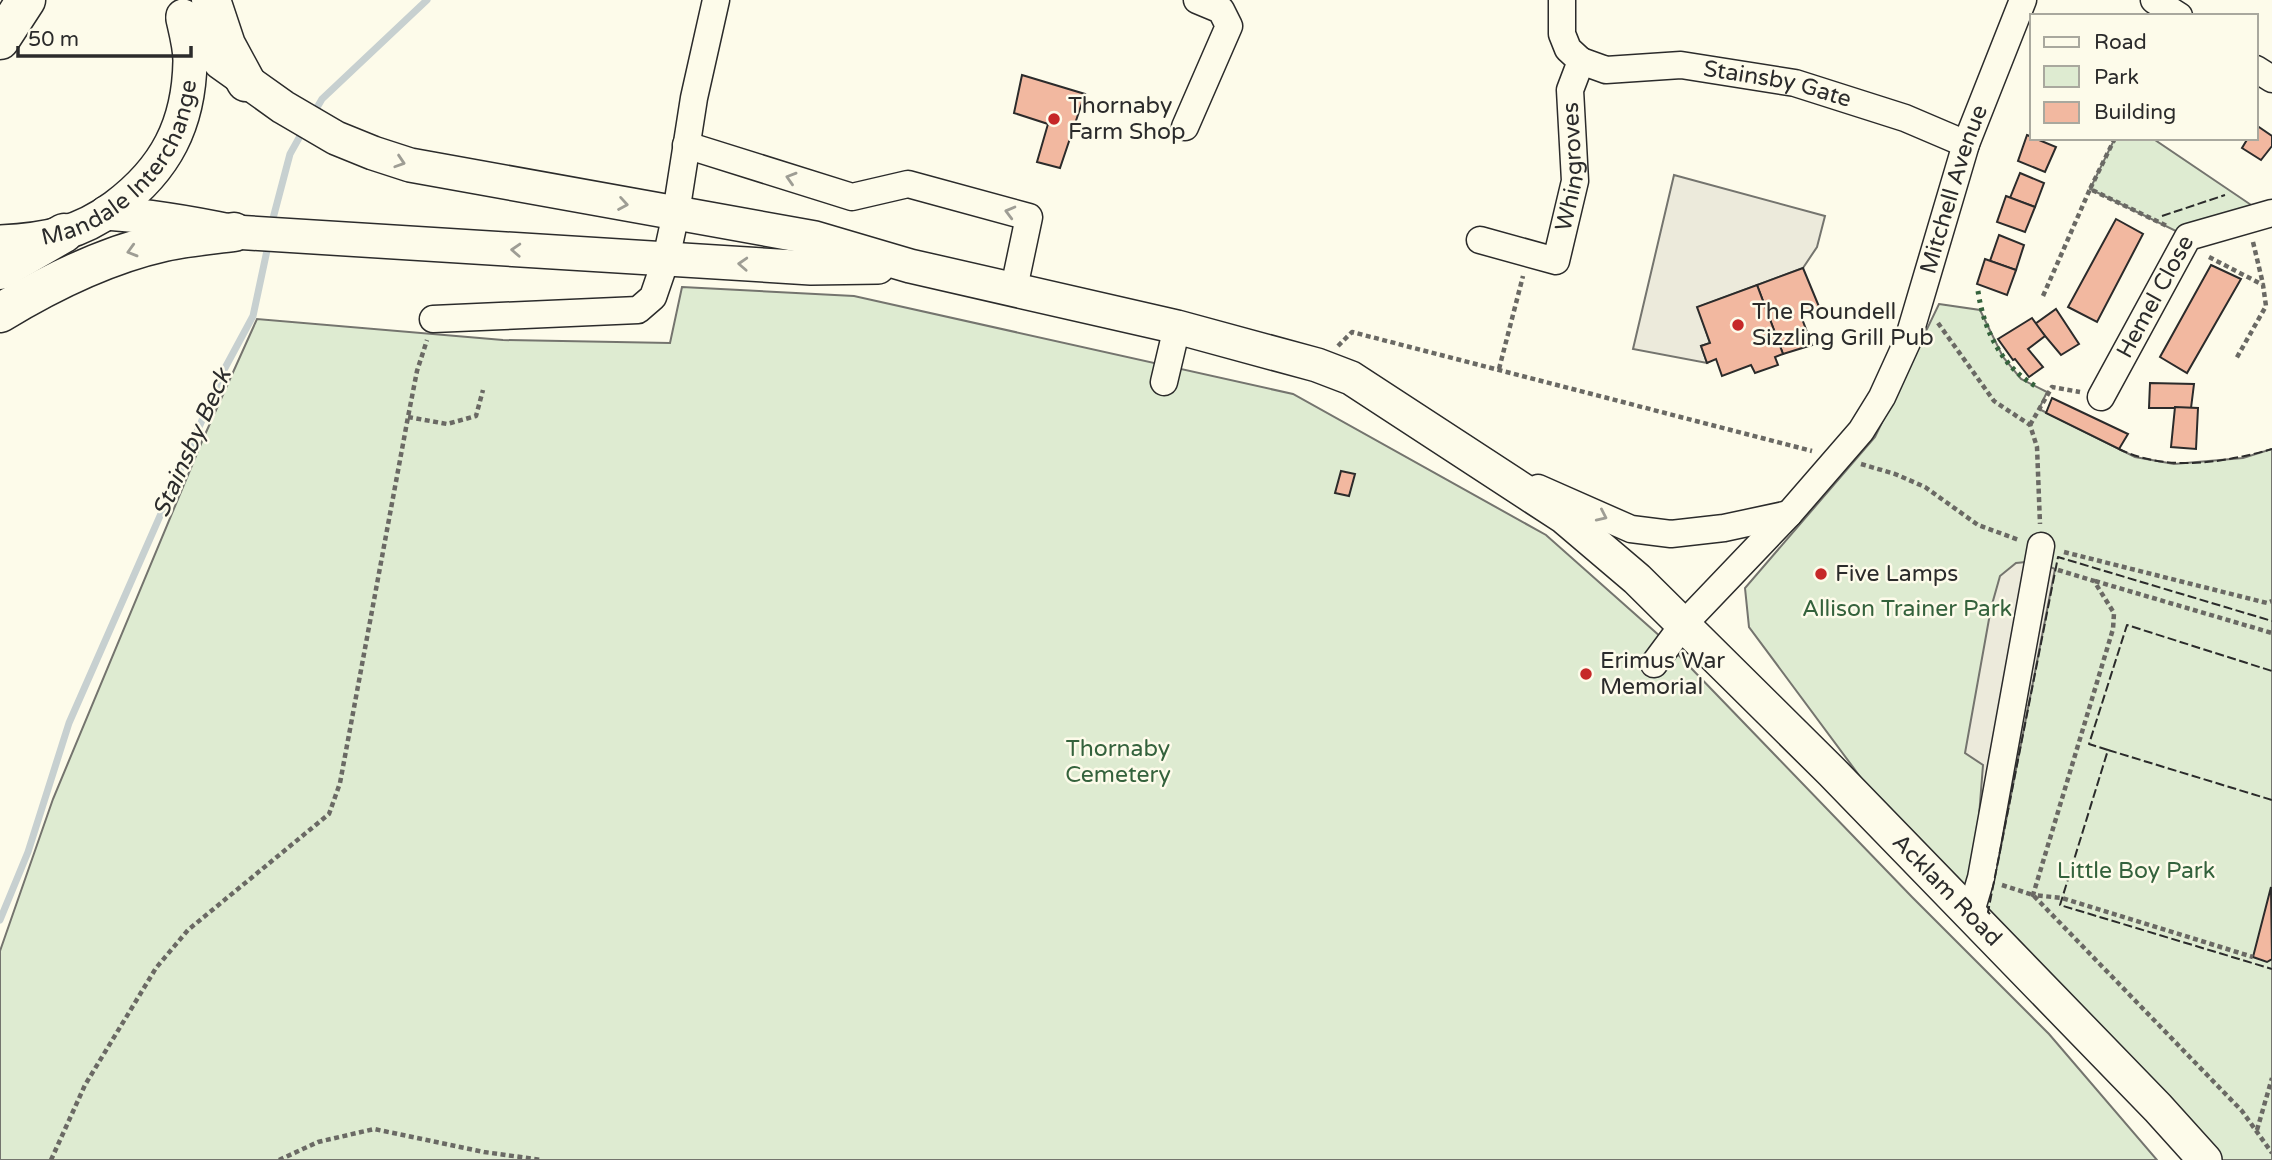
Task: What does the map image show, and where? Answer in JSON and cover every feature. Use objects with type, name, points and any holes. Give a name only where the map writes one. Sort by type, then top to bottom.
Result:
[{"type":"highway","points":[[0,40],[26,0]]},
{"type":"highway","points":[[191,5],[226,45],[246,82]]},
{"type":"highway","points":[[0,313],[60,279],[118,255],[166,242],[241,232]]},
{"type":"highway","points":[[0,270],[64,233]]},
{"type":"main road","name":"Mandale Interchange","points":[[0,242],[64,233],[85,225],[138,190],[163,160],[175,137],[187,96],[191,5]]},
{"type":"main road","points":[[246,82],[336,138],[410,165],[815,238],[910,266]]},
{"type":"main road","points":[[106,213],[194,223],[241,232],[811,268],[910,266]]},
{"type":"main road","name":"Acklam Road","points":[[910,266],[1177,327],[1317,365],[1351,378],[1564,517],[1637,579],[1832,772],[2158,1108],[2205,1160]]},
{"type":"street","points":[[433,319],[638,310],[653,297],[666,259],[676,213],[686,145],[716,0]]},
{"type":"street","points":[[1185,127],[1229,26],[1221,10],[1197,0]]},
{"type":"street","points":[[1562,0],[1562,34],[1568,49],[1581,61]]},
{"type":"street","name":"Mitchell Avenue","points":[[1654,664],[1683,625],[1789,514],[1861,431],[1882,397],[1908,340],[1966,144],[2023,0]]},
{"type":"street","points":[[2154,0],[2176,14]]},
{"type":"street","name":"Stainsby Gate","points":[[1581,61],[1606,69],[1681,65],[1796,83],[1905,118],[1966,144]]},
{"type":"street","name":"Whingroves","points":[[1480,240],[1556,261],[1575,181],[1570,90],[1581,61]]},
{"type":"street","points":[[686,145],[852,197],[908,184],[1029,217],[1014,288]]},
{"type":"street","name":"Hemel Close","points":[[2101,397],[2186,240],[2260,217]]},
{"type":"street","points":[[1164,382],[1177,327]]},
{"type":"street","points":[[1494,470],[1631,529],[1671,534],[1724,528],[1789,514]]},
{"type":"street","points":[[1970,915],[1981,878],[2040,550]]},
{"type":"path","points":[[2043,296],[2114,140]]},
{"type":"path","points":[[2090,189],[2263,285]]},
{"type":"path","points":[[2236,359],[2266,306],[2260,217]]},
{"type":"path","points":[[1499,369],[1529,254]]},
{"type":"path","points":[[1921,299],[1994,401],[2030,425],[2037,447],[2040,550]]},
{"type":"path","points":[[51,1160],[85,1085],[156,968],[188,930],[329,814],[340,783],[417,371],[433,319]]},
{"type":"path","points":[[1317,365],[1352,332],[1838,457],[1895,474],[1926,487],[1978,525],[2040,550],[2094,581],[2272,633]]},
{"type":"path","points":[[2030,425],[2052,387],[2101,397]]},
{"type":"path","points":[[408,417],[447,424],[476,416],[483,390]]},
{"type":"path","points":[[2040,550],[2270,603]]},
{"type":"path","points":[[2033,895],[2113,629],[2114,613],[2094,581]]},
{"type":"path","points":[[1981,878],[2033,895],[2062,898],[2253,957]]},
{"type":"path","points":[[2033,895],[2242,1111],[2272,1153]]},
{"type":"path","points":[[2257,1130],[2272,1078]]},
{"type":"path","points":[[279,1160],[318,1142],[374,1129],[484,1152],[542,1160]]},
{"type":"green space","points":[[2114,140],[2155,140],[2266,215],[2188,237],[2090,189]]},
{"type":"green space","name":"Thornaby Cemetery","points":[[682,287],[854,296],[1293,394],[1546,535],[1662,638],[1912,897],[2049,1034],[2157,1160],[0,1160],[0,951],[53,799],[203,439],[257,319],[503,340],[670,343]]},
{"type":"green space","points":[[1939,304],[1980,310],[2003,357],[2021,379],[2047,392],[2039,409],[2135,457],[2174,464],[2243,458],[2272,449],[2272,1160],[2213,1160],[1867,786],[1749,627],[1745,588],[1875,437]]},
{"type":"shaded area","points":[[1674,175],[1825,216],[1817,247],[1803,268],[1698,307],[1710,343],[1701,346],[1707,363],[1633,349]]},
{"type":"shaded area","points":[[2038,561],[2055,569],[1998,862],[1976,855],[1983,765],[1965,753],[1991,608],[2000,576],[2016,563]]},
{"type":"building","name":"Thornaby Farm Shop","points":[[1022,75],[1085,94],[1060,168],[1037,162],[1048,124],[1014,113]]},
{"type":"building","points":[[2258,126],[2272,136],[2272,146],[2261,160],[2242,148],[2247,140],[2258,140]]},
{"type":"building","points":[[2027,135],[2030,140],[2039,140],[2056,147],[2045,172],[2018,161]]},
{"type":"building","points":[[2020,173],[2044,183],[2035,207],[2010,198]]},
{"type":"building","points":[[2006,196],[2035,207],[2025,232],[1997,222]]},
{"type":"building","points":[[2116,219],[2143,234],[2097,322],[2068,307]]},
{"type":"building","points":[[1999,235],[2024,245],[2016,270],[1990,261]]},
{"type":"building","points":[[1985,259],[2016,270],[2007,295],[1977,284]]},
{"type":"building","points":[[2211,265],[2241,279],[2187,373],[2160,357]]},
{"type":"building","points":[[1803,268],[1820,309],[1801,316],[1812,345],[1783,354],[1757,285]]},
{"type":"building","name":"The Roundell Sizzling Grill Pub","points":[[1757,285],[1783,354],[1775,357],[1778,365],[1755,373],[1751,365],[1722,376],[1716,359],[1707,363],[1701,346],[1710,343],[1697,307]]},
{"type":"building","points":[[2056,309],[2079,344],[2061,355],[2035,324]]},
{"type":"building","points":[[2032,318],[2045,336],[2028,349],[2043,367],[2029,377],[1998,339]]},
{"type":"building","points":[[2150,383],[2194,384],[2191,408],[2149,408]]},
{"type":"building","points":[[2052,398],[2128,434],[2119,449],[2046,413]]},
{"type":"building","points":[[2175,407],[2198,408],[2196,449],[2171,447]]},
{"type":"building","points":[[1341,471],[1355,474],[1349,496],[1335,493]]},
{"type":"building","points":[[2271,887],[2272,959],[2267,962],[2253,957]]},
{"type":"waterway","name":"Stainsby Beck","points":[[312,116],[322,99],[427,0]]},
{"type":"waterway","name":"Stainsby Beck","points":[[271,226],[290,154],[304,129]]},
{"type":"waterway","name":"Stainsby Beck","points":[[0,920],[28,852],[69,723],[225,368],[253,316],[269,241]]},
{"type":"hedge","points":[[1978,291],[1985,321],[1997,348],[2015,371],[2039,388]]},
{"type":"fence","points":[[2162,216],[2225,195]]},
{"type":"fence","points":[[2119,449],[2156,461],[2175,463],[2214,461],[2272,449]]},
{"type":"fence","points":[[1990,914],[1988,912],[2058,557],[2272,621]]},
{"type":"fence","points":[[2108,750],[2089,744],[2127,625],[2272,671]]},
{"type":"fence","points":[[2272,800],[2108,750],[2060,905],[2272,969]]},
{"type":"place","name":"Thornaby Farm Shop","points":[[1054,119]]},
{"type":"place","name":"The Roundell Sizzling Grill Pub","points":[[1738,325]]},
{"type":"place","name":"Five Lamps","points":[[1821,574]]},
{"type":"place","name":"Erimus War Memorial","points":[[1586,674]]},
{"type":"park label","name":"Allison Trainer Park","points":[[1907,609]]},
{"type":"park label","name":"Little Boy Park","points":[[2136,871]]}]
